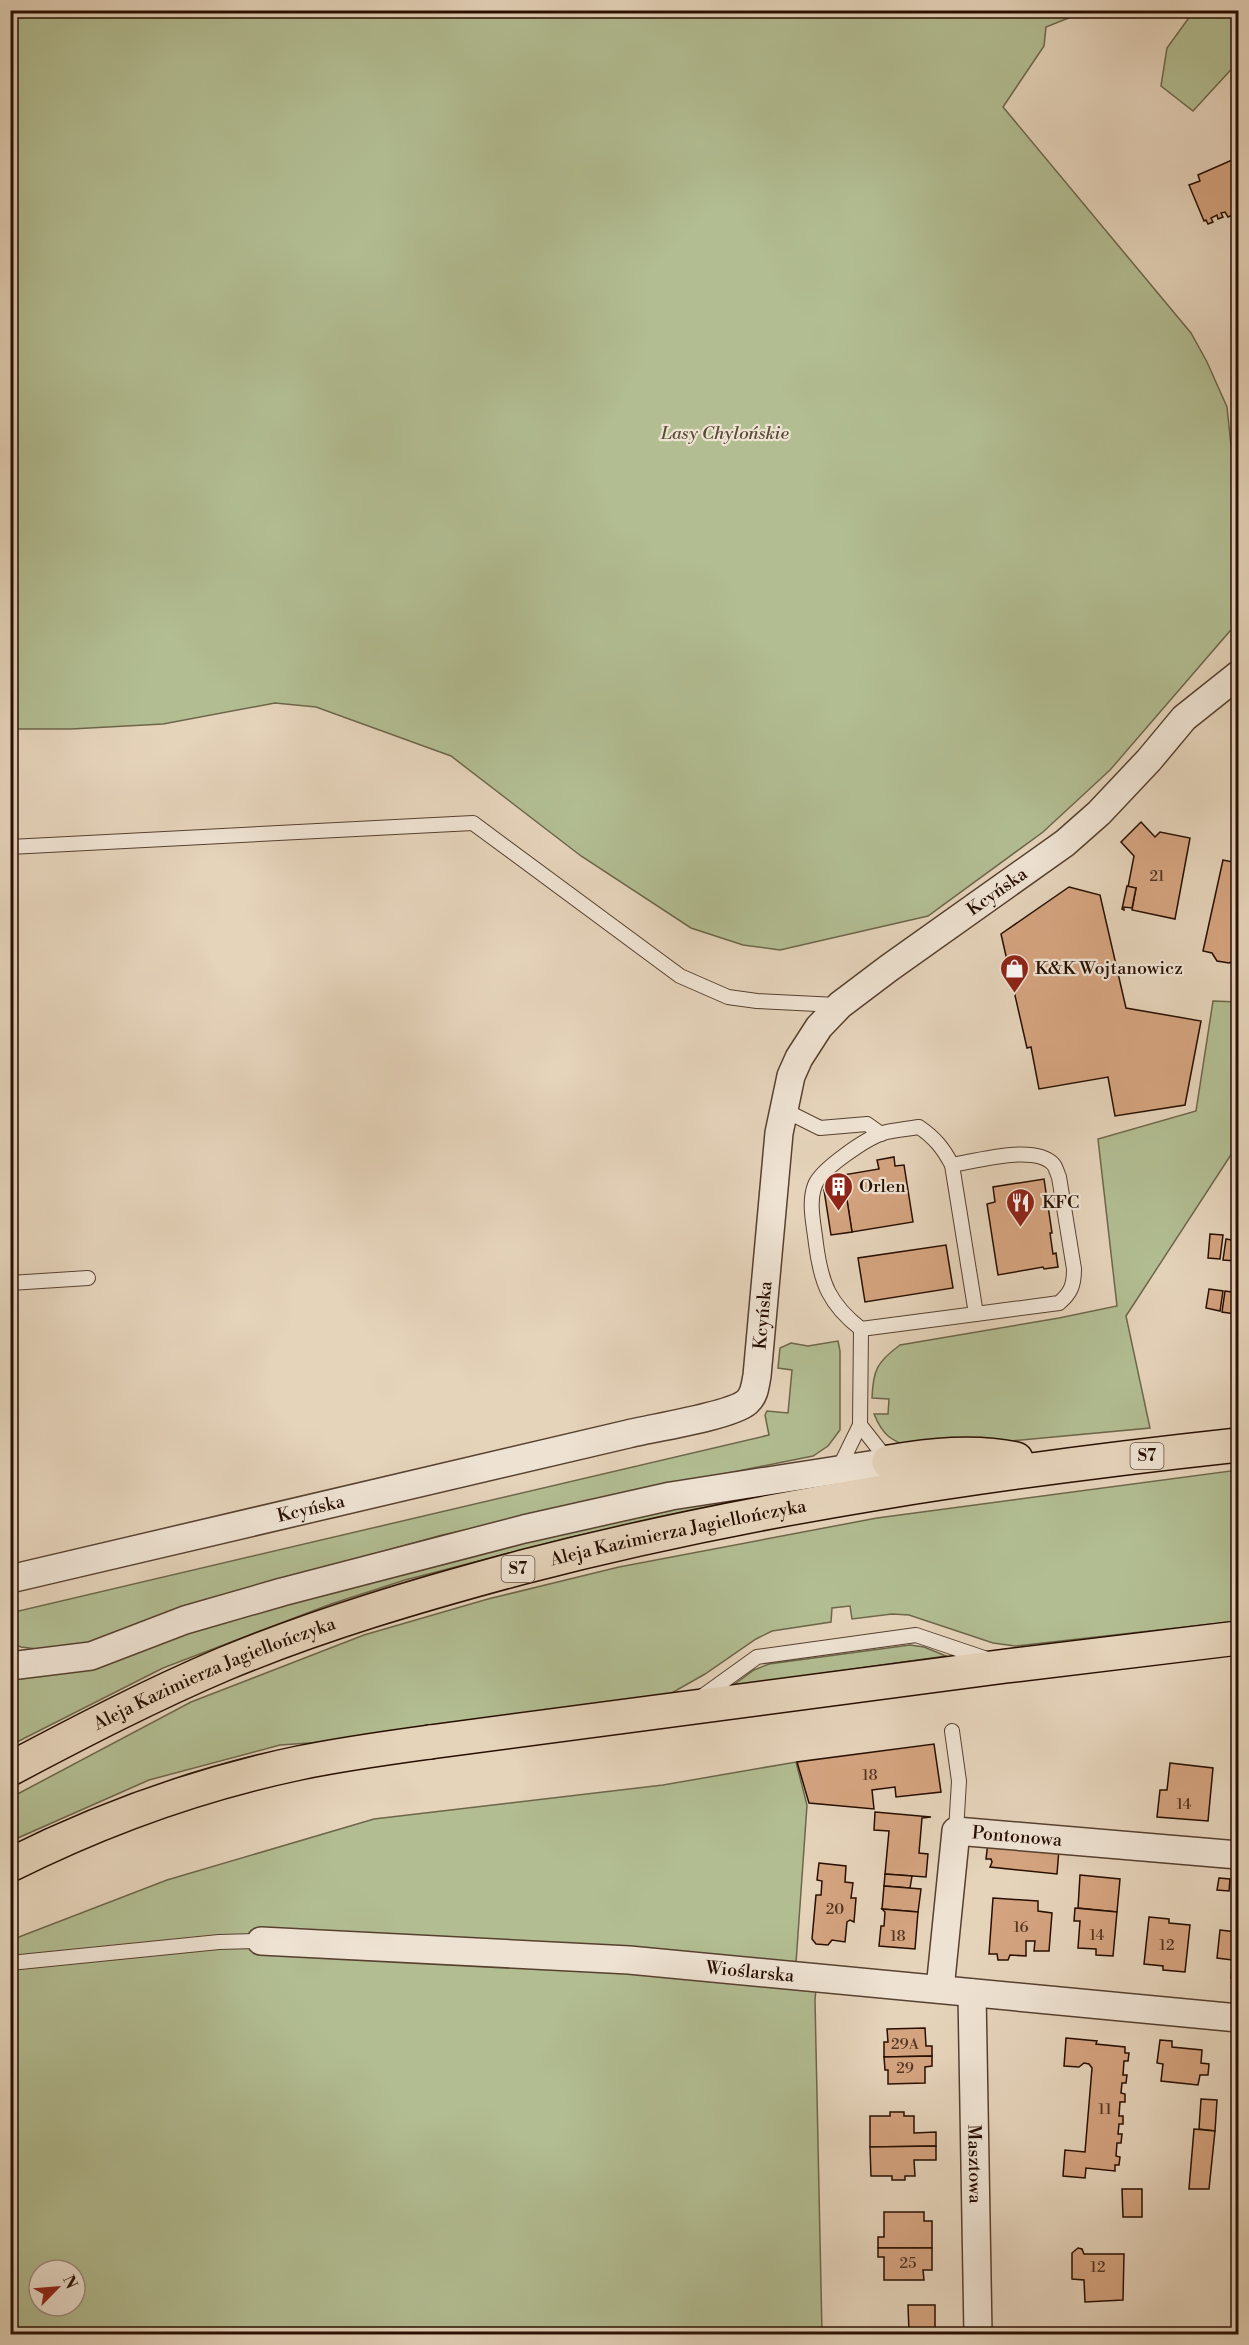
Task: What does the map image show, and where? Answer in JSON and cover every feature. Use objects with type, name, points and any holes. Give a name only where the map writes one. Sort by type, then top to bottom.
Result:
[{"type":"main road","name":"Aleja Kazimierza Jagiellończyka","points":[[10,1769],[158,1693],[226,1663],[413,1597],[563,1557],[755,1514],[858,1495],[1056,1467],[1239,1445]]},
{"type":"main road","points":[[889,1462],[926,1456],[997,1455],[1056,1467]]},
{"type":"main road","points":[[10,1865],[139,1809],[236,1778],[299,1763],[430,1742],[1006,1666],[1239,1638]]},
{"type":"street","name":"Kcyńska","points":[[10,1580],[696,1419],[746,1403],[754,1394],[758,1376],[775,1171],[784,1110],[791,1076],[799,1058],[819,1027],[840,1005],[1065,843],[1099,813],[1149,760],[1184,718],[1239,675]]},
{"type":"street","points":[[10,1665],[91,1656],[185,1620],[249,1601],[516,1530],[671,1496],[889,1462]]},
{"type":"street","name":"Pontonowa","points":[[940,1989],[956,1831],[1239,1855]]},
{"type":"street","name":"Wioślarska","points":[[261,1941],[629,1960],[1239,2018]]},
{"type":"street","name":"Masztowa","points":[[972,1993],[978,2334]]},
{"type":"lane","points":[[10,847],[473,823],[680,976],[728,997],[840,1005]]},
{"type":"lane","points":[[784,1110],[820,1128],[867,1124],[881,1134]]},
{"type":"lane","points":[[952,1165],[1011,1155],[1044,1158],[1054,1164],[1059,1177],[1074,1269],[1074,1282],[1068,1295],[1059,1303],[976,1314],[861,1329],[849,1320],[824,1287],[818,1254],[812,1200],[815,1184],[824,1171],[836,1160],[881,1134],[919,1127],[941,1146],[952,1165],[976,1314]]},
{"type":"lane","points":[[10,1283],[88,1278]]},
{"type":"lane","points":[[838,1470],[860,1425],[861,1329]]},
{"type":"lane","points":[[860,1425],[889,1462]]},
{"type":"lane","points":[[684,1709],[758,1657],[904,1636],[916,1635],[1006,1666]]},
{"type":"lane","points":[[952,1731],[959,1781],[956,1831]]},
{"type":"lane","points":[[10,1963],[219,1942],[261,1941]]},
{"type":"green space","name":"Lasy Chylońskie","points":[[11,10],[1086,11],[1046,27],[1044,46],[1003,107],[1191,333],[1207,362],[1227,407],[1238,494],[1238,629],[1230,631],[1110,770],[1043,832],[928,916],[780,950],[743,945],[691,928],[581,856],[451,756],[316,707],[275,703],[163,724],[71,729],[11,729]]},
{"type":"green space","points":[[1197,10],[1238,11],[1238,62],[1193,111],[1161,86],[1167,48]]},
{"type":"green space","points":[[1213,1001],[1238,1002],[1238,1144],[1126,1316],[1150,1428],[915,1450],[890,1437],[881,1428],[874,1414],[888,1414],[889,1399],[872,1398],[873,1388],[875,1373],[881,1362],[900,1345],[1117,1306],[1098,1139],[1196,1111]]},
{"type":"green space","points":[[838,1341],[840,1430],[828,1446],[813,1456],[594,1500],[561,1510],[442,1535],[285,1579],[84,1645],[37,1649],[11,1643],[10,1613],[769,1435],[765,1415],[767,1411],[788,1413],[792,1370],[778,1368],[780,1348],[791,1343],[808,1346]]},
{"type":"green space","points":[[1238,1470],[1238,1621],[1015,1646],[993,1643],[909,1615],[892,1614],[852,1619],[850,1606],[832,1608],[831,1622],[772,1631],[670,1694],[397,1737],[280,1745],[149,1780],[11,1841],[10,1798],[191,1702],[364,1635],[488,1599],[619,1567],[877,1518]]},
{"type":"green space","points":[[875,1475],[576,1536],[405,1580],[331,1604],[163,1668],[11,1745],[11,1678],[460,1556],[656,1512]]},
{"type":"green space","points":[[910,1645],[924,1647],[946,1656],[732,1686],[754,1670],[769,1664]]},
{"type":"green space","points":[[796,1762],[807,1805],[796,1963],[818,1965],[815,2000],[822,2334],[11,2334],[11,1940],[167,1880],[374,1819],[663,1785]]},
{"type":"building","points":[[1232,160],[1234,166],[1238,164],[1238,218],[1235,214],[1228,217],[1225,212],[1221,213],[1223,217],[1218,219],[1217,215],[1211,218],[1213,222],[1208,224],[1206,220],[1204,221],[1189,185],[1200,181],[1198,175]]},
{"type":"building","points":[[1141,822],[1155,837],[1160,832],[1190,838],[1175,919],[1132,910],[1136,888],[1128,887],[1134,856],[1121,842]]},
{"type":"building","points":[[1223,860],[1238,863],[1238,959],[1229,963],[1217,961],[1212,953],[1203,951]]},
{"type":"building","points":[[1127,886],[1136,888],[1132,908],[1124,907],[1124,910],[1122,909]]},
{"type":"building","points":[[1069,887],[1100,895],[1126,1008],[1201,1021],[1185,1105],[1115,1116],[1108,1077],[1039,1089],[1031,1047],[1027,1048],[1001,934]]},
{"type":"building","name":"Orlen","points":[[894,1157],[895,1166],[904,1165],[913,1222],[852,1232],[843,1175],[879,1169],[877,1160]]},
{"type":"building","name":"KFC","points":[[1044,1179],[1053,1254],[1056,1253],[1058,1267],[1044,1269],[1043,1267],[998,1275],[987,1204],[995,1202],[993,1187]]},
{"type":"building","name":"Orlen","points":[[845,1187],[852,1232],[831,1235],[824,1190]]},
{"type":"building","points":[[1210,1234],[1223,1235],[1220,1259],[1208,1258]]},
{"type":"building","points":[[1226,1239],[1238,1241],[1236,1261],[1223,1260]]},
{"type":"building","points":[[946,1245],[953,1288],[865,1302],[858,1258]]},
{"type":"building","points":[[1209,1289],[1223,1291],[1220,1311],[1206,1308]]},
{"type":"building","points":[[1225,1291],[1238,1293],[1235,1314],[1222,1312]]},
{"type":"building","points":[[934,1744],[941,1792],[896,1797],[895,1787],[872,1790],[874,1809],[809,1803],[797,1762]]},
{"type":"building","points":[[1170,1763],[1213,1768],[1208,1821],[1157,1817],[1160,1790],[1167,1790]]},
{"type":"building","points":[[875,1812],[931,1817],[922,1818],[919,1853],[928,1854],[926,1877],[885,1874],[889,1831],[874,1830]]},
{"type":"building","points":[[988,1842],[1059,1849],[1057,1874],[990,1867],[991,1859],[986,1859]]},
{"type":"building","points":[[819,1863],[846,1866],[845,1882],[853,1883],[851,1898],[856,1898],[854,1922],[850,1920],[847,1922],[845,1942],[832,1940],[828,1945],[816,1944],[812,1939],[816,1895],[821,1895],[822,1881],[817,1880]]},
{"type":"building","points":[[885,1874],[912,1876],[910,1888],[884,1886]]},
{"type":"building","points":[[1080,1875],[1120,1879],[1117,1912],[1078,1908]]},
{"type":"building","points":[[1219,1878],[1230,1879],[1229,1891],[1217,1890]]},
{"type":"building","points":[[884,1886],[921,1889],[918,1912],[882,1909]]},
{"type":"building","points":[[993,1898],[1038,1901],[1038,1911],[1052,1913],[1049,1951],[1034,1951],[1035,1941],[1026,1941],[1026,1956],[1010,1955],[1008,1960],[998,1960],[997,1954],[989,1954]]},
{"type":"building","points":[[1075,1908],[1117,1912],[1113,1956],[1096,1955],[1096,1949],[1078,1948],[1080,1921],[1074,1921]]},
{"type":"building","points":[[882,1909],[918,1912],[915,1949],[879,1946],[881,1926],[884,1926],[885,1912]]},
{"type":"building","points":[[1149,1917],[1169,1919],[1169,1923],[1190,1925],[1185,1972],[1163,1970],[1163,1966],[1144,1964]]},
{"type":"building","points":[[1220,1930],[1236,1932],[1232,1960],[1217,1958]]},
{"type":"building","points":[[1234,1940],[1238,1941],[1238,1979],[1231,1978]]},
{"type":"building","points":[[925,2028],[926,2046],[932,2046],[932,2056],[884,2057],[884,2042],[888,2042],[887,2029]]},
{"type":"building","points":[[1066,2038],[1125,2047],[1125,2053],[1129,2053],[1128,2061],[1124,2061],[1123,2075],[1127,2075],[1126,2083],[1122,2083],[1121,2093],[1125,2094],[1125,2102],[1120,2102],[1119,2116],[1123,2116],[1123,2124],[1119,2124],[1118,2134],[1122,2134],[1121,2143],[1117,2143],[1116,2156],[1120,2157],[1119,2165],[1115,2165],[1115,2171],[1086,2168],[1085,2178],[1063,2176],[1065,2150],[1085,2152],[1092,2068],[1089,2064],[1084,2063],[1079,2067],[1064,2066]]},
{"type":"building","points":[[1160,2040],[1172,2041],[1172,2047],[1202,2050],[1201,2063],[1209,2064],[1208,2075],[1200,2075],[1198,2085],[1161,2081],[1163,2064],[1157,2063]]},
{"type":"building","points":[[932,2056],[932,2066],[925,2067],[925,2083],[888,2084],[888,2070],[885,2070],[884,2057]]},
{"type":"building","points":[[1238,2064],[1238,2113],[1234,2113]]},
{"type":"building","points":[[1201,2099],[1217,2100],[1215,2131],[1199,2129]]},
{"type":"building","points":[[890,2112],[904,2112],[904,2116],[914,2116],[914,2133],[936,2132],[936,2146],[870,2147],[870,2116],[890,2116]]},
{"type":"building","points":[[1194,2129],[1215,2131],[1209,2189],[1189,2189]]},
{"type":"building","points":[[936,2146],[936,2160],[914,2160],[915,2176],[905,2176],[905,2180],[892,2180],[892,2176],[871,2176],[870,2147]]},
{"type":"building","points":[[1122,2189],[1142,2189],[1142,2217],[1123,2217]]},
{"type":"building","points":[[884,2212],[924,2212],[924,2221],[932,2221],[932,2248],[878,2248],[878,2237],[884,2237]]},
{"type":"building","points":[[878,2248],[932,2248],[932,2270],[923,2270],[924,2280],[884,2280],[884,2257],[878,2257]]},
{"type":"building","points":[[1078,2248],[1082,2249],[1084,2254],[1124,2254],[1123,2300],[1085,2302],[1084,2280],[1072,2279],[1072,2253]]},
{"type":"building","points":[[908,2305],[935,2305],[935,2330],[942,2330],[942,2334],[912,2334],[909,2332]]},
{"type":"place","name":"K&K Wojtanowicz","points":[[1014,994]]},
{"type":"place","name":"Orlen","points":[[838,1212]]},
{"type":"place","name":"KFC","points":[[1021,1228]]}]
